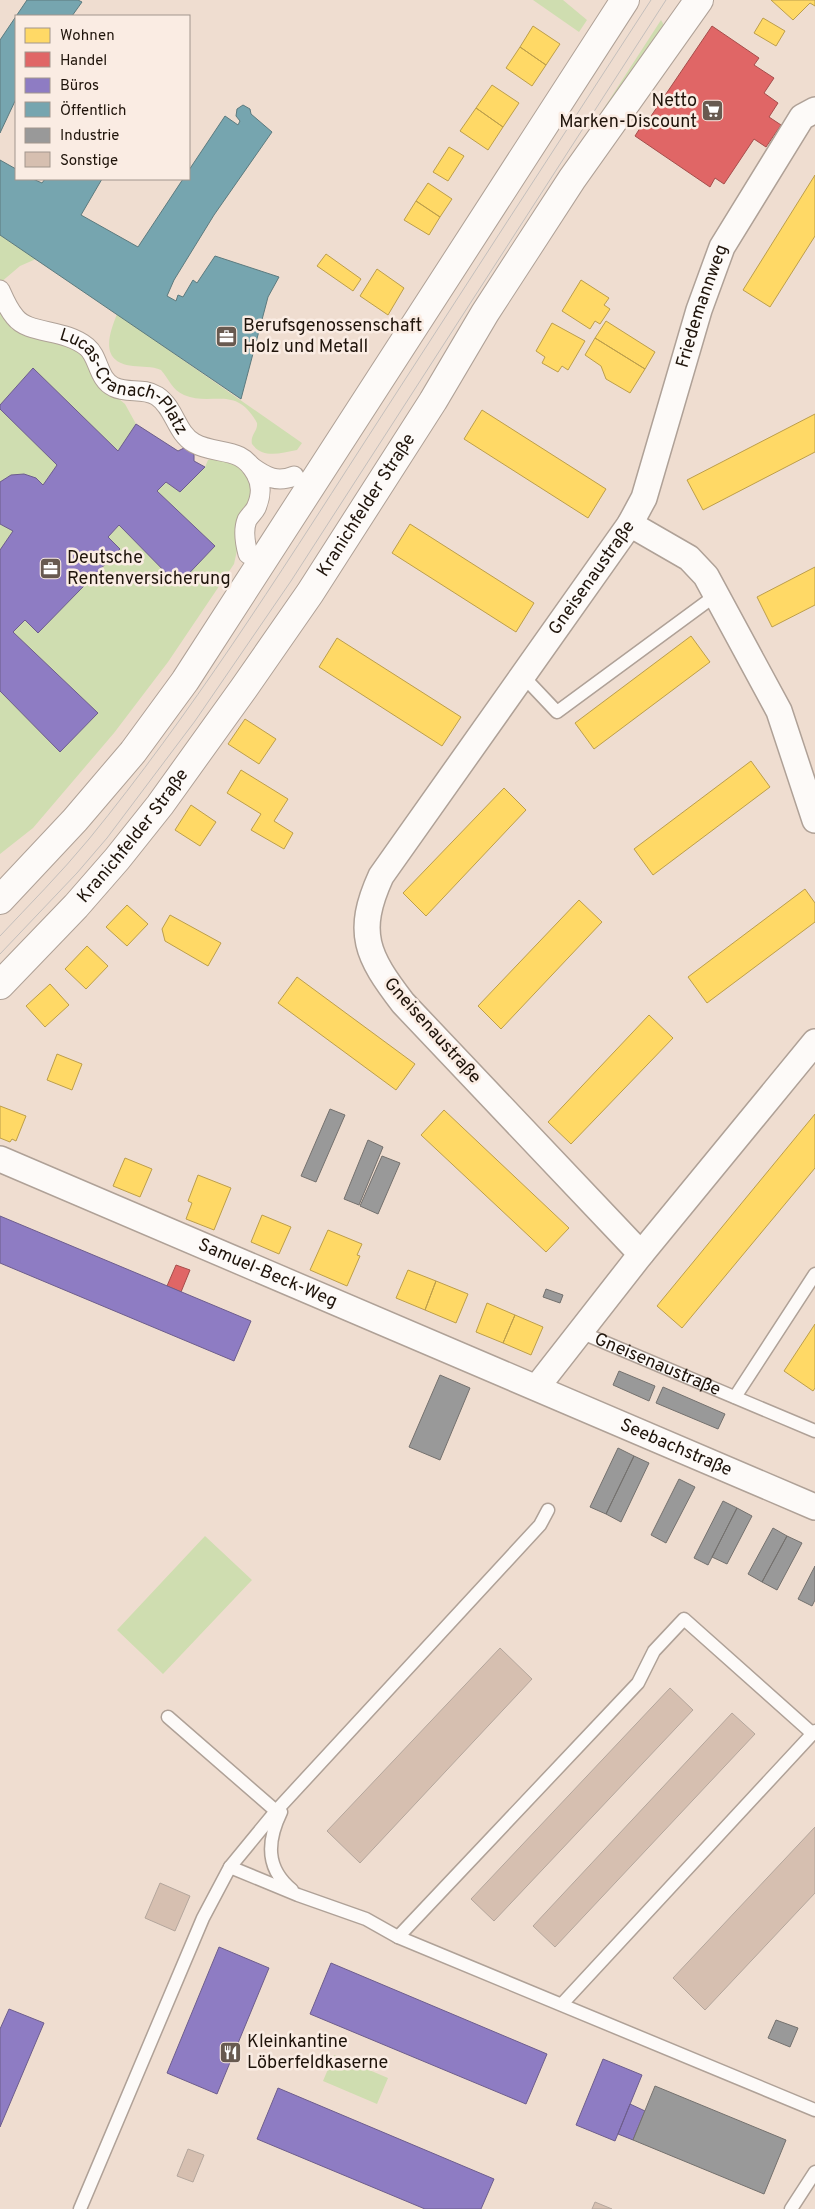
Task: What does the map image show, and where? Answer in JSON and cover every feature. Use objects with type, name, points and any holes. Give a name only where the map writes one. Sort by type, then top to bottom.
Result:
[{"type":"main road","points":[[0,900],[76,820],[133,752],[185,681],[625,0]]},
{"type":"main road","name":"Kranichfelder Straße","points":[[0,985],[76,906],[118,858],[160,805],[244,688],[310,593],[433,401],[485,313],[562,194],[601,136],[699,0]]},
{"type":"street","name":"Friedemannweg","points":[[630,524],[644,498],[699,310],[722,247],[802,117],[815,110]]},
{"type":"street","name":"Lucas-Cranach-Platz","points":[[0,290],[15,318],[32,329],[52,331],[72,337],[88,348],[109,385],[124,390],[144,390],[158,397],[171,412],[183,435],[195,444],[228,451],[241,457],[264,476],[275,480],[286,480],[294,476]]},
{"type":"street","points":[[248,554],[245,528],[260,496],[260,484],[252,467]]},
{"type":"street","name":"Gneisenaustraße","points":[[642,1254],[403,1003],[378,970],[367,942],[366,924],[370,898],[381,876],[630,524],[689,558],[706,576],[783,720],[815,820]]},
{"type":"street","name":"Gneisenaustraße","points":[[537,1387],[642,1254],[815,1042]]},
{"type":"street","name":"Samuel-Beck-Weg","points":[[0,1159],[537,1387]]},
{"type":"street","name":"Seebachstraße","points":[[537,1387],[815,1507]]},
{"type":"lane","points":[[522,675],[557,712],[716,595]]},
{"type":"lane","name":"Gneisenaustraße","points":[[735,1397],[815,1274]]},
{"type":"lane","name":"Gneisenaustraße","points":[[580,1332],[815,1431]]},
{"type":"lane","points":[[80,2209],[203,1918],[230,1867],[276,1811],[540,1525],[548,1510]]},
{"type":"lane","points":[[398,1937],[638,1683],[654,1650],[684,1619],[814,1733],[562,2004]]},
{"type":"lane","points":[[168,1717],[276,1811]]},
{"type":"lane","points":[[288,1798],[273,1828],[270,1843],[271,1856],[283,1883],[298,1895]]},
{"type":"lane","points":[[230,1867],[298,1895],[366,1919],[398,1937],[815,2110]]},
{"type":"lane","points":[[791,2209],[815,2172]]},
{"type":"green space","points":[[533,0],[563,0],[587,20],[579,32]]},
{"type":"green space","points":[[661,20],[665,27],[597,119]]},
{"type":"green space","points":[[0,235],[36,259],[20,266],[0,283]]},
{"type":"green space","points":[[0,308],[12,329],[26,335],[55,336],[83,355],[102,390],[125,404],[136,424],[178,451],[184,449],[191,452],[194,461],[205,467],[208,460],[211,459],[235,461],[256,481],[244,519],[234,564],[168,662],[114,733],[33,828],[0,854]]},
{"type":"green space","points":[[117,314],[302,443],[297,450],[272,454],[261,452],[252,444],[257,423],[249,411],[241,404],[232,400],[194,398],[184,395],[174,387],[161,370],[122,364],[115,359],[111,354],[109,340]]},
{"type":"green space","points":[[205,1536],[252,1580],[163,1674],[117,1630]]},
{"type":"green space","points":[[334,2055],[388,2078],[377,2104],[323,2081]]},
{"type":"building: Wohnen","points":[[771,0],[815,0],[815,6],[810,3],[793,20]]},
{"type":"building: Wohnen","points":[[763,18],[785,31],[776,46],[754,33]]},
{"type":"building: Wohnen","points":[[533,26],[560,44],[546,65],[520,47]]},
{"type":"building: Wohnen","points":[[520,47],[546,65],[532,86],[506,68]]},
{"type":"building: Wohnen","points":[[492,85],[519,103],[503,127],[476,108]]},
{"type":"building: Wohnen","points":[[476,108],[503,127],[488,150],[460,131]]},
{"type":"building: Wohnen","points":[[449,147],[464,156],[448,181],[433,172]]},
{"type":"building: Wohnen","points":[[815,175],[815,236],[770,307],[743,290]]},
{"type":"building: Wohnen","points":[[428,183],[452,199],[440,217],[416,201]]},
{"type":"building: Wohnen","points":[[416,201],[440,217],[429,235],[404,220]]},
{"type":"building: Wohnen","points":[[326,254],[361,279],[353,291],[317,266]]},
{"type":"building: Wohnen","points":[[377,269],[404,288],[388,315],[360,296]]},
{"type":"building: Wohnen","points":[[581,280],[609,298],[604,305],[610,309],[600,324],[595,321],[590,329],[562,311]]},
{"type":"building: Wohnen","points":[[606,321],[655,352],[645,369],[595,338]]},
{"type":"building: Wohnen","points":[[552,323],[585,341],[568,370],[562,366],[558,372],[542,363],[545,357],[536,351]]},
{"type":"building: Wohnen","points":[[595,338],[645,369],[630,393],[606,379],[601,366],[585,355]]},
{"type":"building: Wohnen","points":[[482,410],[606,489],[588,518],[464,439]]},
{"type":"building: Wohnen","points":[[815,414],[815,452],[703,510],[687,480]]},
{"type":"building: Wohnen","points":[[410,524],[534,603],[516,632],[392,553]]},
{"type":"building: Wohnen","points":[[815,567],[815,605],[772,627],[757,597]]},
{"type":"building: Wohnen","points":[[691,636],[710,662],[594,749],[575,723]]},
{"type":"building: Wohnen","points":[[337,638],[461,717],[442,746],[319,667]]},
{"type":"building: Wohnen","points":[[245,719],[276,739],[259,764],[228,744]]},
{"type":"building: Wohnen","points":[[751,761],[770,787],[653,875],[634,849]]},
{"type":"building: Wohnen","points":[[241,770],[288,799],[274,821],[293,833],[284,849],[251,830],[261,814],[227,793]]},
{"type":"building: Wohnen","points":[[504,788],[526,810],[426,916],[403,893]]},
{"type":"building: Wohnen","points":[[191,805],[216,822],[200,846],[175,830]]},
{"type":"building: Wohnen","points":[[805,889],[815,903],[815,922],[707,1003],[688,977]]},
{"type":"building: Wohnen","points":[[579,900],[602,922],[501,1029],[478,1006]]},
{"type":"building: Wohnen","points":[[127,905],[148,924],[127,946],[106,927]]},
{"type":"building: Wohnen","points":[[170,915],[221,943],[208,966],[165,941],[162,929]]},
{"type":"building: Wohnen","points":[[87,946],[108,966],[86,989],[65,969]]},
{"type":"building: Wohnen","points":[[297,977],[415,1064],[396,1090],[278,1003]]},
{"type":"building: Wohnen","points":[[50,984],[69,1005],[45,1027],[26,1006]]},
{"type":"building: Wohnen","points":[[649,1015],[673,1038],[571,1144],[548,1122]]},
{"type":"building: Wohnen","points":[[57,1054],[82,1064],[72,1090],[47,1080]]},
{"type":"building: Wohnen","points":[[0,1106],[26,1116],[16,1141],[12,1139],[10,1142],[0,1138]]},
{"type":"building: Wohnen","points":[[444,1110],[569,1228],[546,1252],[421,1135]]},
{"type":"building: Wohnen","points":[[815,1114],[815,1168],[682,1328],[657,1306]]},
{"type":"building: Wohnen","points":[[125,1158],[152,1169],[140,1197],[113,1186]]},
{"type":"building: Wohnen","points":[[198,1175],[231,1188],[214,1230],[186,1219],[192,1203],[188,1201]]},
{"type":"building: Wohnen","points":[[262,1215],[291,1227],[279,1254],[251,1242]]},
{"type":"building: Wohnen","points":[[328,1230],[362,1244],[357,1255],[360,1256],[347,1286],[310,1270]]},
{"type":"building: Wohnen","points":[[408,1270],[436,1281],[425,1310],[396,1298]]},
{"type":"building: Wohnen","points":[[436,1281],[468,1294],[456,1323],[425,1310]]},
{"type":"building: Wohnen","points":[[487,1303],[515,1315],[503,1343],[476,1332]]},
{"type":"building: Wohnen","points":[[515,1315],[543,1327],[531,1355],[503,1343]]},
{"type":"building: Wohnen","points":[[815,1324],[815,1388],[813,1391],[784,1371]]},
{"type":"building: Handel","points":[[712,26],[759,58],[754,65],[774,78],[764,93],[778,103],[769,117],[781,125],[766,147],[754,139],[724,184],[715,178],[710,187],[635,136],[647,117],[649,119]]},
{"type":"building: Handel","points":[[176,1265],[190,1270],[181,1292],[167,1286]]},
{"type":"building: Büros","name":"Deutsche Rentenversicherung","points":[[33,368],[118,451],[136,424],[178,451],[184,448],[190,450],[194,455],[194,461],[205,467],[180,492],[166,482],[157,491],[215,546],[178,585],[119,525],[108,537],[120,549],[38,633],[25,620],[13,632],[98,713],[60,752],[0,691],[0,550],[13,531],[0,524],[0,482],[11,475],[24,474],[36,478],[43,485],[57,465],[0,409],[0,405]]},
{"type":"building: Büros","points":[[0,1216],[251,1321],[234,1361],[0,1263]]},
{"type":"building: Büros","points":[[219,1947],[269,1968],[217,2094],[167,2073]]},
{"type":"building: Büros","points":[[331,1963],[547,2054],[526,2104],[310,2014]]},
{"type":"building: Büros","points":[[9,2009],[44,2023],[0,2127],[0,2029]]},
{"type":"building: Büros","points":[[603,2059],[642,2075],[615,2141],[576,2125]]},
{"type":"building: Büros","points":[[278,2088],[494,2179],[481,2209],[425,2209],[257,2139]]},
{"type":"building: Büros","points":[[630,2104],[645,2111],[633,2140],[618,2134]]},
{"type":"building: Öffentlich","points":[[27,0],[78,0],[82,2],[73,15],[17,15]]},
{"type":"building: Öffentlich","points":[[15,18],[15,101],[0,133],[0,40]]},
{"type":"building: Öffentlich","points":[[243,105],[250,109],[251,114],[272,132],[214,215],[174,280],[167,296],[176,301],[178,295],[183,297],[193,280],[197,283],[215,256],[279,277],[268,297],[241,399],[0,235],[0,160],[15,168],[15,180],[35,180],[42,183],[44,180],[101,180],[81,215],[138,247],[182,180],[190,180],[190,168],[225,116],[238,125],[240,121],[236,116],[237,109]]},
{"type":"building: Industrie","points":[[330,1109],[345,1115],[316,1182],[301,1176]]},
{"type":"building: Industrie","points":[[368,1140],[383,1147],[359,1205],[344,1199]]},
{"type":"building: Industrie","points":[[382,1156],[400,1163],[378,1214],[360,1206]]},
{"type":"building: Industrie","points":[[546,1289],[563,1295],[560,1303],[543,1297]]},
{"type":"building: Industrie","points":[[619,1371],[655,1386],[649,1401],[613,1385]]},
{"type":"building: Industrie","points":[[440,1375],[470,1388],[440,1460],[409,1447]]},
{"type":"building: Industrie","points":[[663,1387],[725,1414],[718,1429],[656,1403]]},
{"type":"building: Industrie","points":[[618,1448],[634,1456],[606,1514],[590,1507]]},
{"type":"building: Industrie","points":[[634,1456],[649,1463],[621,1522],[606,1514]]},
{"type":"building: Industrie","points":[[679,1479],[695,1487],[666,1543],[651,1535]]},
{"type":"building: Industrie","points":[[723,1501],[737,1508],[708,1565],[694,1558]]},
{"type":"building: Industrie","points":[[737,1508],[752,1516],[727,1564],[712,1557]]},
{"type":"building: Industrie","points":[[773,1528],[787,1536],[762,1582],[748,1574]]},
{"type":"building: Industrie","points":[[787,1536],[802,1543],[777,1590],[762,1582]]},
{"type":"building: Industrie","points":[[815,1566],[815,1600],[812,1606],[798,1599]]},
{"type":"building: Industrie","points":[[776,2020],[798,2028],[790,2047],[768,2038]]},
{"type":"building: Industrie","points":[[655,2086],[786,2140],[764,2194],[633,2140]]},
{"type":"building: Sonstige","points":[[500,1648],[532,1679],[360,1863],[327,1831]]},
{"type":"building: Sonstige","points":[[670,1688],[693,1710],[494,1921],[471,1899]]},
{"type":"building: Sonstige","points":[[732,1713],[755,1734],[555,1947],[533,1926]]},
{"type":"building: Sonstige","points":[[815,1827],[815,1893],[705,2010],[673,1978]]},
{"type":"building: Sonstige","points":[[160,1883],[190,1896],[175,1931],[145,1918]]},
{"type":"building: Sonstige","points":[[188,2149],[204,2155],[193,2182],[177,2176]]},
{"type":"building: Sonstige","points":[[595,2202],[612,2209],[592,2209]]},
{"type":"tram line","points":[[0,936],[89,839],[127,792],[198,694],[299,544],[651,0]]},
{"type":"tram line","points":[[0,954],[77,873],[107,838],[195,721],[291,581],[666,0]]},
{"type":"place","name":"Netto Marken-Discount","points":[[713,111]]},
{"type":"place","name":"Berufsgenossenschaft Holz und Metall","points":[[227,336]]},
{"type":"place","name":"Deutsche Rentenversicherung","points":[[51,568]]},
{"type":"place","name":"Kleinkantine Löberfeldkaserne","points":[[231,2052]]}]
